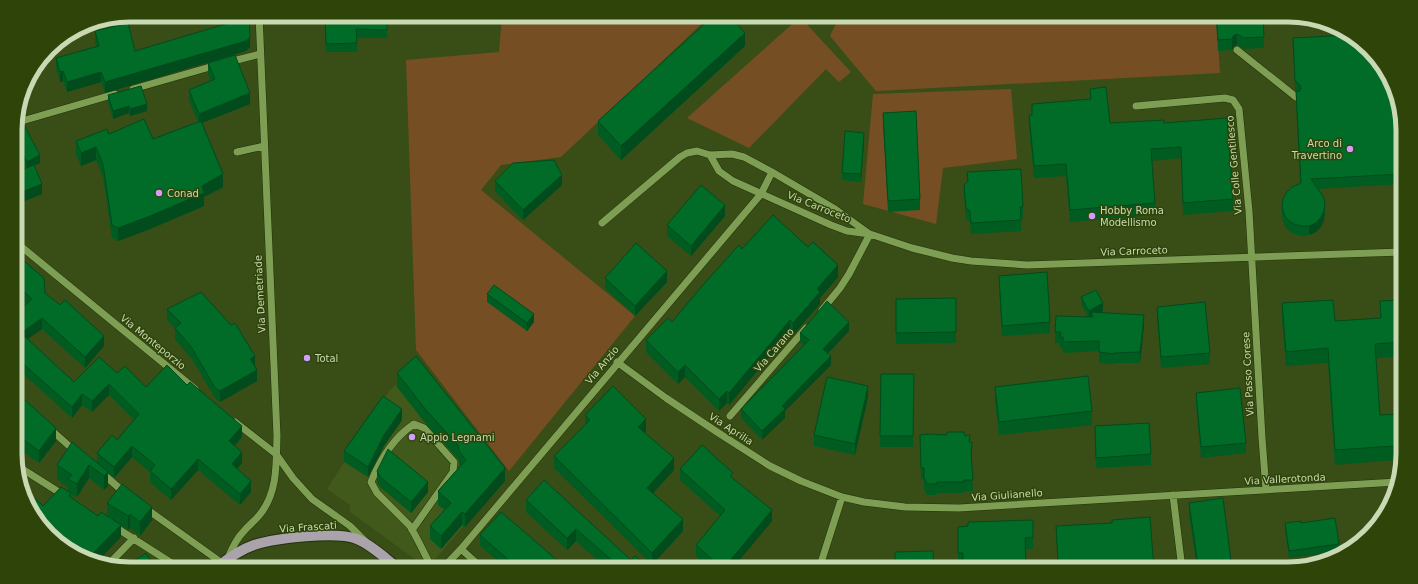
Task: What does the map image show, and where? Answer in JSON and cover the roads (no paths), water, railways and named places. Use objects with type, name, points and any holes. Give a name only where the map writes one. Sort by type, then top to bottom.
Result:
[{"type":"main road","name":"Via Frascati","points":[[225,562],[254,545],[292,538],[322,536],[347,536],[357,539],[367,544],[390,562]]},
{"type":"street","name":"Via Demetriade","points":[[223,562],[239,536],[260,515],[269,500],[274,485],[277,436],[259,22]]},
{"type":"street","points":[[1237,50],[1296,97]]},
{"type":"street","points":[[130,90],[260,54]]},
{"type":"street","points":[[22,120],[122,92]]},
{"type":"street","name":"Via Colle Gentilesco","points":[[1136,106],[1225,98],[1234,100],[1239,109],[1240,116],[1252,257]]},
{"type":"street","points":[[237,152],[264,146]]},
{"type":"street","name":"Via Carroceto","points":[[602,223],[683,155],[697,151],[710,155],[726,153],[738,154],[755,162],[845,216],[870,234]]},
{"type":"street","name":"Via Carroceto","points":[[710,155],[717,168],[726,177],[830,225],[847,231],[870,234],[912,248],[970,261],[1027,265],[1396,252]]},
{"type":"street","name":"Via Anzio","points":[[450,562],[761,194],[772,172]]},
{"type":"street","points":[[818,314],[837,292],[849,274],[870,234]]},
{"type":"street","name":"Via Monteporzio","points":[[22,247],[202,394]]},
{"type":"street","name":"Via Passo Corese","points":[[1252,257],[1266,490]]},
{"type":"street","name":"Via Carano","points":[[730,416],[813,320]]},
{"type":"street","name":"Via Aprilia","points":[[618,362],[672,402],[770,466],[801,482],[842,497]]},
{"type":"street","points":[[232,420],[276,454],[293,478],[312,499],[355,530],[367,544]]},
{"type":"street","points":[[43,423],[81,456]]},
{"type":"street","points":[[412,530],[453,472],[454,462],[424,428],[414,424],[402,432],[379,463],[371,482],[377,493],[410,526],[412,530],[422,549],[428,562]]},
{"type":"street","points":[[23,470],[74,502]]},
{"type":"street","points":[[98,470],[136,502],[219,562]]},
{"type":"street","name":"Via Vallerotonda","points":[[1174,495],[1392,482]]},
{"type":"street","points":[[1174,495],[1181,562]]},
{"type":"street","name":"Via Giulianello","points":[[842,497],[884,505],[959,508],[1174,495]]},
{"type":"street","points":[[821,562],[842,497]]},
{"type":"street","points":[[107,522],[171,562]]},
{"type":"street","points":[[113,560],[134,538]]},
{"type":"street","points":[[460,548],[475,562]]},
{"type":"place","name":"Arco di Travertino","points":[[1350,149]]},
{"type":"place","name":"Conad","points":[[159,193]]},
{"type":"place","name":"Hobby Roma Modellismo","points":[[1092,216]]},
{"type":"place","name":"Total","points":[[307,358]]},
{"type":"place","name":"Appio Legnami","points":[[412,437]]}]
